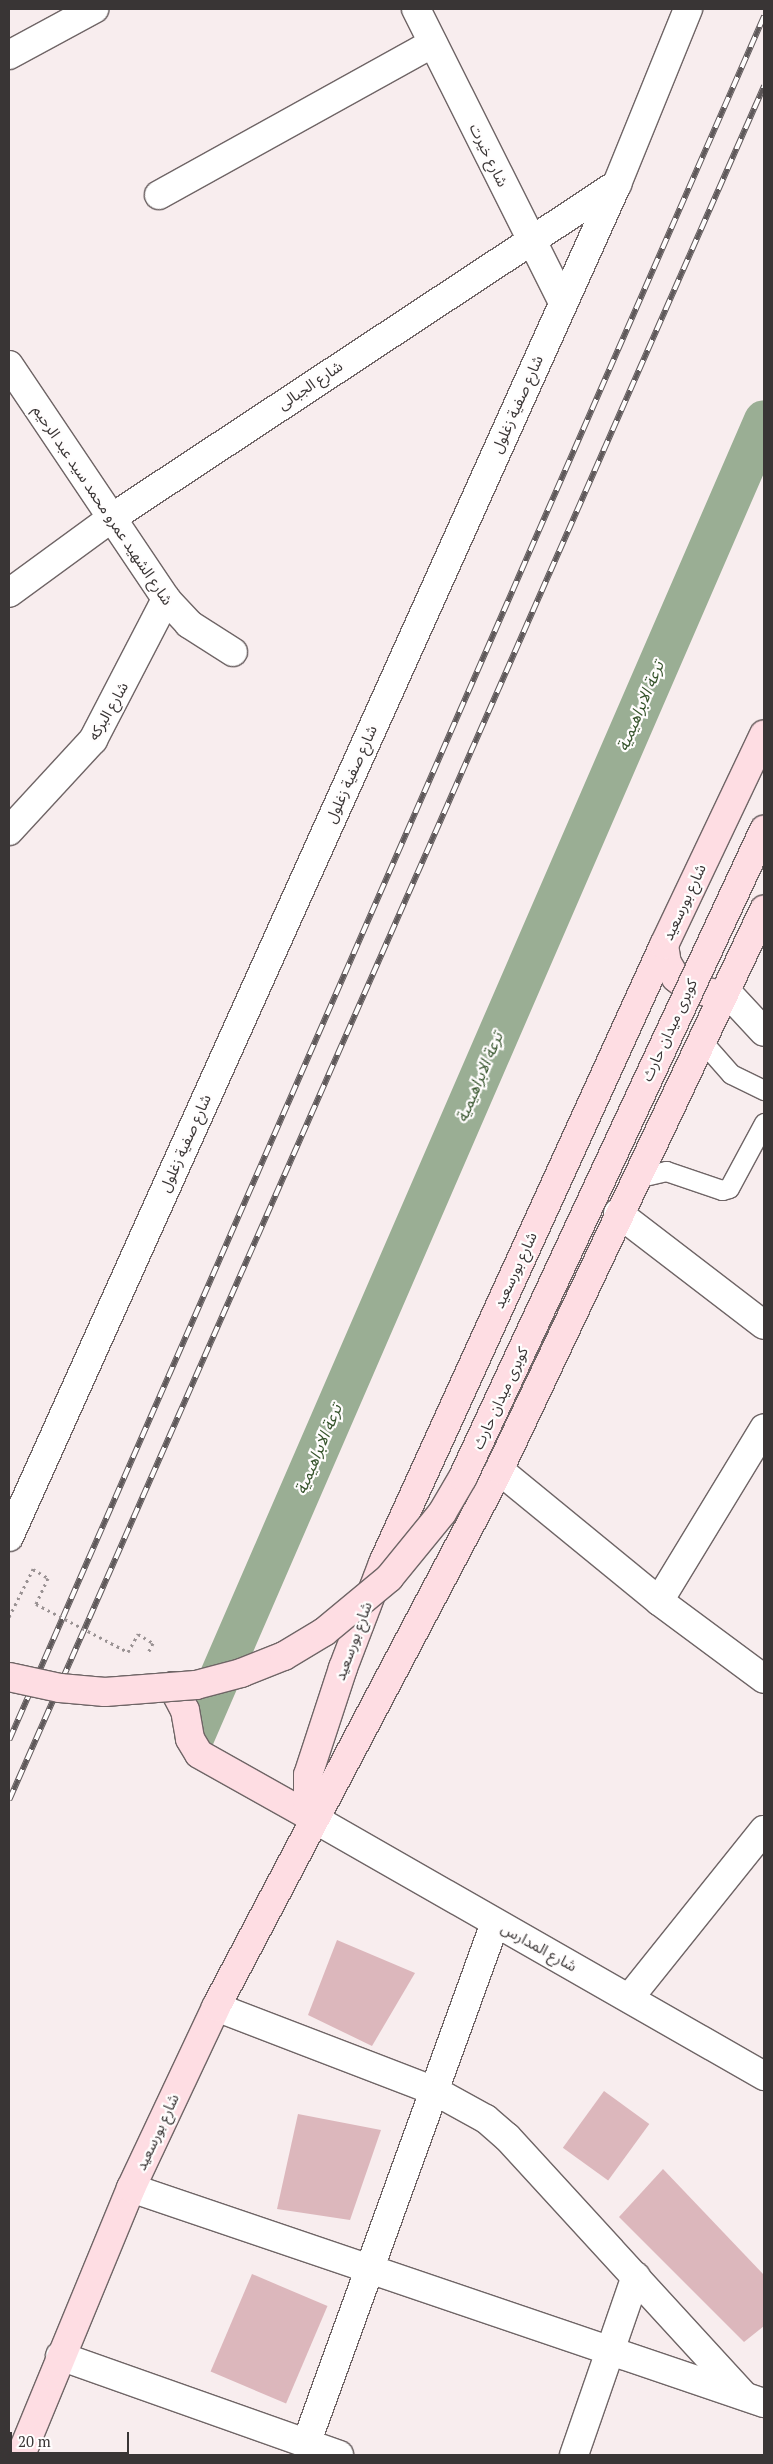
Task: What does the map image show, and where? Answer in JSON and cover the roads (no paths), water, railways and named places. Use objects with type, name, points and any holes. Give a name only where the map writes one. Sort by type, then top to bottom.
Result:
[{"type":"main road","name":"شارع بورسعيد","points":[[314,1818],[308,1804],[308,1775],[362,1615],[424,1469],[664,945],[764,734]]},
{"type":"main road","name":"كوبرى ميدان حارث","points":[[9,1677],[60,1688],[105,1692],[196,1685],[241,1673],[284,1656],[324,1632],[389,1578],[442,1513],[463,1477],[764,830]]},
{"type":"main road","name":"شارع بورسعيد","points":[[21,2455],[60,2356],[131,2188],[216,2007],[499,1470],[618,1213],[764,910]]},
{"type":"main road","points":[[664,945],[667,963],[676,978],[690,989],[707,993],[725,990]]},
{"type":"main road","points":[[172,1686],[186,1710],[190,1739],[199,1754],[269,1795],[314,1818]]},
{"type":"street","points":[[9,56],[94,9]]},
{"type":"street","name":"شارع خيرت","points":[[416,9],[563,302]]},
{"type":"street","name":"شارع صفية زغلول","points":[[9,1537],[616,184],[688,9]]},
{"type":"street","points":[[159,195],[434,43]]},
{"type":"street","name":"شارع الجبالى","points":[[9,593],[110,519],[530,238],[616,184]]},
{"type":"street","name":"شارع الشهيد عمرو محمد سيد عبد الرحيم","points":[[9,365],[110,519],[166,599],[189,624],[232,652]]},
{"type":"street","name":"شارع البركه","points":[[9,831],[93,740],[166,599]]},
{"type":"street","points":[[725,990],[764,1032]]},
{"type":"street","points":[[618,1213],[764,1324]]},
{"type":"street","points":[[659,1601],[764,1428]]},
{"type":"street","points":[[499,1470],[659,1601],[764,1678]]},
{"type":"street","name":"شارع المدارس","points":[[314,1818],[495,1923],[630,1997],[764,2076]]},
{"type":"street","points":[[630,1997],[764,1830]]},
{"type":"street","points":[[306,2444],[495,1923]]},
{"type":"street","points":[[216,2007],[435,2091],[486,2119],[507,2136],[636,2276],[754,2399]]},
{"type":"street","points":[[131,2188],[369,2267],[754,2399]]},
{"type":"street","points":[[574,2455],[636,2276]]},
{"type":"street","points":[[60,2356],[339,2455]]},
{"type":"lane","points":[[701,1040],[731,1074],[764,1090]]},
{"type":"lane","points":[[636,1178],[666,1171],[722,1190],[729,1188],[764,1123]]},
{"type":"waterway","name":"ترعة الابراهيمية","points":[[194,1735],[764,420]]},
{"type":"railway","points":[[9,1740],[764,16]]},
{"type":"railway","points":[[9,1800],[764,86]]}]
